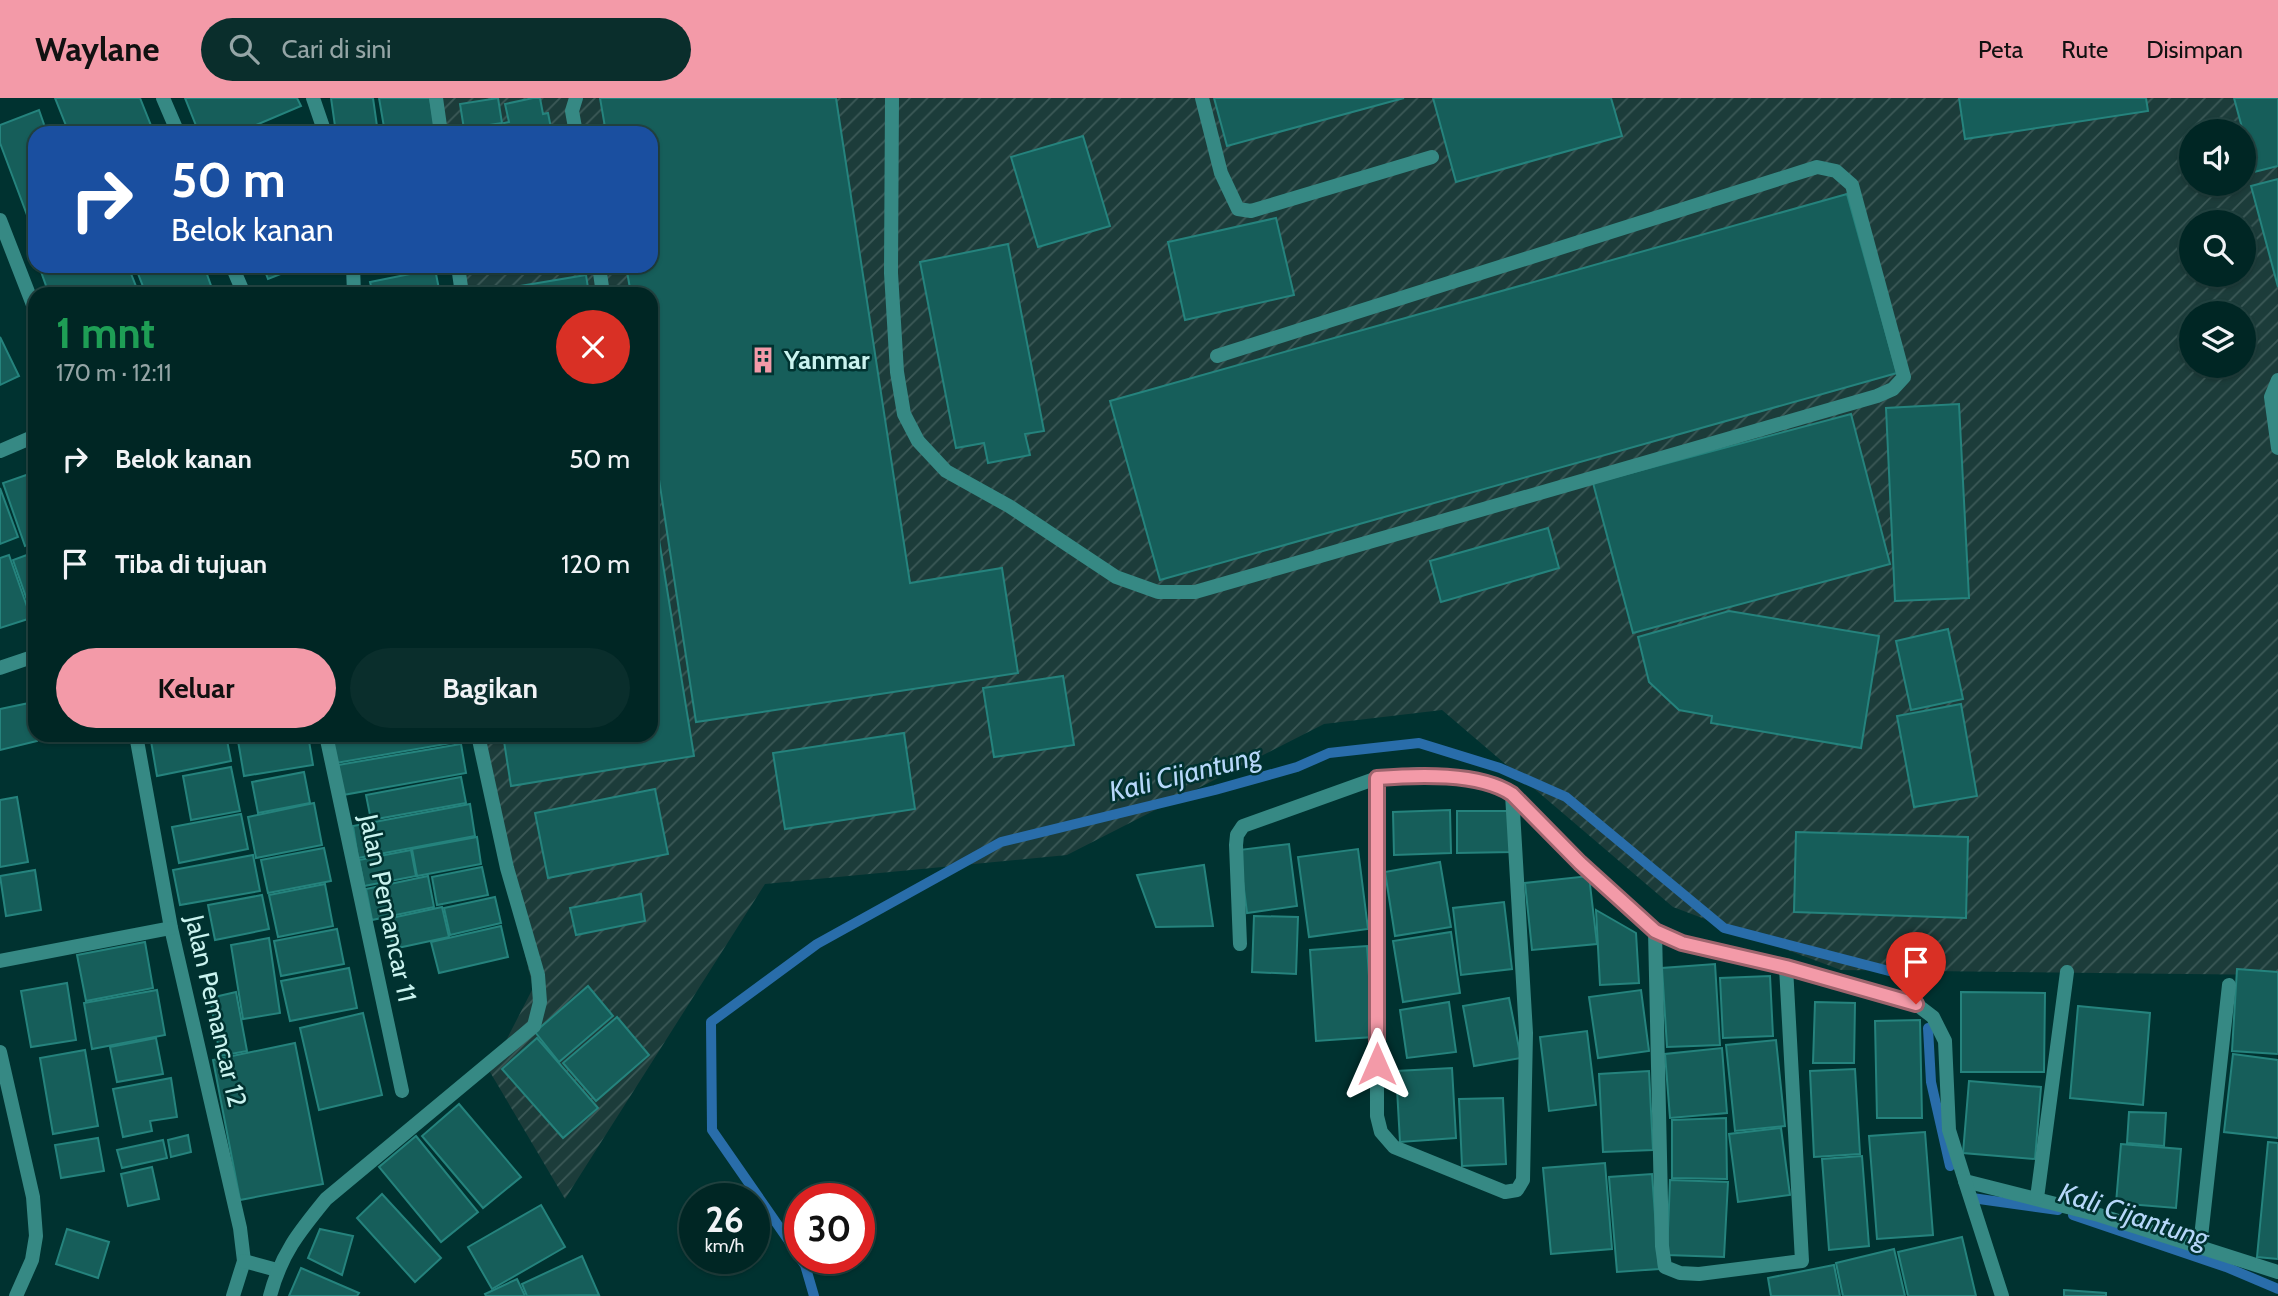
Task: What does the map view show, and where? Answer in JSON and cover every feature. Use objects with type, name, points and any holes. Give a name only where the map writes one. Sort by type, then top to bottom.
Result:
[{"type":"street","points":[[163,98],[175,126]]},
{"type":"street","points":[[313,98],[323,126]]},
{"type":"street","points":[[436,98],[440,126]]},
{"type":"street","points":[[575,126],[572,111],[576,98]]},
{"type":"street","points":[[892,98],[891,273],[897,372],[904,414],[918,441],[946,471],[1009,506],[1116,577],[1158,592],[1195,592],[1877,396],[1893,389],[1904,377],[1852,185],[1836,171],[1816,167],[1217,356]]},
{"type":"street","points":[[1202,98],[1221,173],[1238,209],[1251,211],[1432,157]]},
{"type":"street","points":[[0,220],[28,292]]},
{"type":"street","points":[[2278,380],[2271,397],[2278,448]]},
{"type":"street","points":[[0,451],[28,439]]},
{"type":"street","points":[[0,668],[28,658]]},
{"type":"street","name":"Jalan Pemancar 12","points":[[137,742],[171,928],[240,1228],[244,1261],[233,1296]]},
{"type":"street","name":"Jalan Pemancar 11","points":[[327,742],[402,1091]]},
{"type":"street","points":[[270,1296],[277,1270],[299,1233],[326,1199],[534,1026],[540,1002],[537,975],[507,868],[480,742]]},
{"type":"street","points":[[1240,944],[1237,835],[1243,826],[1377,778],[1419,774],[1502,787],[1655,931],[1682,943],[1786,967],[1916,1004],[1933,1017],[1945,1041],[1949,1130],[2002,1296]]},
{"type":"street","points":[[1377,778],[1377,1116],[1381,1132],[1394,1147],[1505,1192],[1517,1190],[1523,1180],[1524,1153],[1526,1033],[1512,794]]},
{"type":"street","points":[[0,961],[171,928]]},
{"type":"street","points":[[1655,931],[1662,1246],[1665,1267],[1680,1273],[1699,1274],[1802,1261],[1786,967]]},
{"type":"street","points":[[2037,1198],[2067,972]]},
{"type":"street","points":[[2200,1246],[2229,985]]},
{"type":"street","points":[[0,1052],[33,1197],[36,1236],[32,1260],[16,1296]]},
{"type":"street","points":[[1965,1181],[2037,1198],[2278,1272]]},
{"type":"street","points":[[244,1261],[277,1270]]},
{"type":"shaded area","points":[[440,98],[2278,98],[2278,975],[1841,970],[1673,907],[1442,710],[1324,724],[1067,855],[765,884],[565,1199],[490,1072],[533,988],[475,742],[658,742],[658,287],[461,287],[460,273],[658,273],[658,126],[443,126]]},
{"type":"building","points":[[55,98],[140,98],[151,126],[66,126]]},
{"type":"building","points":[[185,98],[297,98],[301,106],[254,126],[196,126]]},
{"type":"building","points":[[331,98],[373,98],[377,126],[335,126]]},
{"type":"building","points":[[379,98],[430,98],[435,126],[384,126]]},
{"type":"building","points":[[498,98],[502,123],[464,126],[460,104]]},
{"type":"building","points":[[540,98],[543,114],[548,113],[551,126],[505,126],[504,123],[509,122],[505,104]]},
{"type":"building","name":"Yanmar","points":[[600,98],[836,98],[910,583],[1002,568],[1018,673],[696,722],[658,473],[658,287],[630,287],[627,273],[658,273],[658,126],[605,126]]},
{"type":"building","points":[[1214,98],[1404,98],[1227,146]]},
{"type":"building","points":[[1433,98],[1611,98],[1622,136],[1456,182]]},
{"type":"building","points":[[1959,98],[2146,98],[2148,111],[1965,139]]},
{"type":"building","points":[[2234,98],[2278,98],[2278,166],[2256,172],[2256,119],[2240,119]]},
{"type":"building","points":[[39,110],[45,126],[28,126],[28,218],[0,143],[0,125]]},
{"type":"building","points":[[1083,136],[1110,226],[1038,247],[1011,157]]},
{"type":"building","points":[[2278,179],[2278,287],[2254,196],[2256,196],[2256,185]]},
{"type":"building","points":[[1847,194],[1897,373],[1160,580],[1110,401]]},
{"type":"building","points":[[1276,218],[1294,295],[1185,320],[1168,242]]},
{"type":"building","points":[[1008,244],[1044,431],[1025,434],[1030,455],[988,463],[984,443],[956,448],[920,262]]},
{"type":"building","points":[[42,273],[131,273],[136,287],[46,287]]},
{"type":"building","points":[[138,273],[206,273],[212,287],[143,287]]},
{"type":"building","points":[[266,273],[283,273],[268,279]]},
{"type":"building","points":[[415,273],[436,273],[439,287],[371,287],[370,282]]},
{"type":"building","points":[[586,275],[588,287],[514,287]]},
{"type":"building","points":[[0,337],[19,376],[0,385]]},
{"type":"building","points":[[1959,404],[1969,598],[1895,601],[1886,408]]},
{"type":"building","points":[[1851,414],[1890,564],[1633,633],[1593,483]]},
{"type":"building","points":[[28,474],[28,545],[25,546],[3,483]]},
{"type":"building","points":[[0,488],[18,537],[0,544]]},
{"type":"building","points":[[1548,528],[1559,568],[1441,602],[1430,561]]},
{"type":"building","points":[[658,533],[694,756],[511,786],[504,742],[658,742]]},
{"type":"building","points":[[9,555],[28,609],[28,619],[0,628],[0,558]]},
{"type":"building","points":[[28,555],[28,603],[13,560]]},
{"type":"building","points":[[1729,611],[1879,636],[1861,748],[1711,723],[1712,716],[1679,710],[1649,682],[1638,637]]},
{"type":"building","points":[[1948,629],[1963,699],[1911,710],[1896,641]]},
{"type":"building","points":[[1063,676],[1074,745],[994,757],[983,688]]},
{"type":"building","points":[[28,703],[28,742],[33,742],[0,750],[0,709]]},
{"type":"building","points":[[1961,704],[1977,796],[1914,807],[1897,716]]},
{"type":"building","points":[[904,733],[915,809],[785,829],[773,753]]},
{"type":"building","points":[[151,742],[227,742],[231,761],[157,776]]},
{"type":"building","points":[[238,742],[309,742],[313,765],[244,776]]},
{"type":"building","points":[[332,742],[457,742],[336,763]]},
{"type":"building","points":[[461,744],[466,773],[343,795],[338,765]]},
{"type":"building","points":[[231,767],[240,811],[191,820],[183,776]]},
{"type":"building","points":[[304,772],[310,803],[258,813],[252,782]]},
{"type":"building","points":[[461,777],[466,803],[371,820],[366,795]]},
{"type":"building","points":[[655,789],[668,854],[548,878],[535,813]]},
{"type":"building","points":[[17,797],[28,862],[0,867],[0,800]]},
{"type":"building","points":[[314,803],[322,845],[256,858],[248,817]]},
{"type":"building","points":[[470,804],[475,836],[358,858],[353,826]]},
{"type":"building","points":[[1450,810],[1451,853],[1394,855],[1393,812]]},
{"type":"building","points":[[1457,811],[1511,811],[1512,852],[1457,853]]},
{"type":"building","points":[[241,814],[248,849],[179,863],[172,827]]},
{"type":"building","points":[[1796,832],[1968,837],[1966,918],[1794,912]]},
{"type":"building","points":[[477,837],[481,864],[417,876],[412,849]]},
{"type":"building","points":[[1289,844],[1297,906],[1247,913],[1239,850]]},
{"type":"building","points":[[324,848],[331,881],[268,893],[261,860]]},
{"type":"building","points":[[1358,849],[1368,929],[1309,937],[1298,857]]},
{"type":"building","points":[[411,850],[416,876],[364,886],[359,860]]},
{"type":"building","points":[[253,855],[260,891],[180,905],[173,870]]},
{"type":"building","points":[[1440,862],[1451,927],[1395,936],[1385,872]]},
{"type":"building","points":[[1204,865],[1213,926],[1156,927],[1137,875]]},
{"type":"building","points":[[482,867],[488,895],[437,905],[432,877]]},
{"type":"building","points":[[35,870],[41,910],[6,916],[0,876]]},
{"type":"building","points":[[428,876],[434,907],[372,920],[366,889]]},
{"type":"building","points":[[1589,876],[1597,944],[1532,950],[1525,883]]},
{"type":"building","points":[[325,884],[333,926],[278,937],[269,895]]},
{"type":"building","points":[[641,894],[645,921],[576,935],[570,908]]},
{"type":"building","points":[[262,895],[269,929],[215,940],[208,905]]},
{"type":"building","points":[[495,897],[501,923],[450,935],[444,908]]},
{"type":"building","points":[[1504,902],[1512,969],[1461,975],[1453,908]]},
{"type":"building","points":[[442,907],[449,937],[393,949],[387,919]]},
{"type":"building","points":[[1596,910],[1636,933],[1639,983],[1600,985]]},
{"type":"building","points":[[1254,916],[1298,917],[1296,974],[1252,972]]},
{"type":"building","points":[[501,926],[508,957],[439,973],[431,942]]},
{"type":"building","points":[[337,929],[344,964],[281,976],[274,941]]},
{"type":"building","points":[[1451,932],[1460,993],[1403,1002],[1393,941]]},
{"type":"building","points":[[269,938],[280,1013],[243,1019],[231,945]]},
{"type":"building","points":[[145,942],[153,988],[86,1001],[77,955]]},
{"type":"building","points":[[1367,946],[1373,1037],[1316,1041],[1310,950]]},
{"type":"building","points":[[1715,964],[1720,1045],[1667,1047],[1662,968]]},
{"type":"building","points":[[349,968],[357,1008],[290,1021],[281,981]]},
{"type":"building","points":[[2237,969],[2278,972],[2278,1054],[2232,1051]]},
{"type":"building","points":[[1770,976],[1773,1036],[1723,1038],[1720,978]]},
{"type":"building","points":[[67,983],[76,1040],[31,1047],[21,991]]},
{"type":"building","points":[[588,986],[613,1016],[559,1062],[535,1032]]},
{"type":"building","points":[[157,990],[165,1035],[92,1049],[84,1003]]},
{"type":"building","points":[[1641,990],[1649,1051],[1598,1058],[1589,997]]},
{"type":"building","points":[[236,992],[247,1051],[220,1056],[210,998]]},
{"type":"building","points":[[1961,992],[2045,993],[2044,1072],[1961,1072]]},
{"type":"building","points":[[1509,998],[1521,1058],[1474,1066],[1463,1006]]},
{"type":"building","points":[[1449,1002],[1456,1052],[1407,1058],[1400,1010]]},
{"type":"building","points":[[1815,1002],[1855,1003],[1854,1063],[1813,1063]]},
{"type":"building","points":[[2078,1006],[2150,1013],[2143,1105],[2070,1098]]},
{"type":"building","points":[[363,1013],[382,1095],[319,1110],[300,1028]]},
{"type":"building","points":[[617,1017],[649,1055],[596,1101],[563,1063]]},
{"type":"building","points":[[1920,1020],[1922,1118],[1877,1118],[1875,1021]]},
{"type":"building","points":[[1587,1031],[1596,1105],[1549,1111],[1540,1037]]},
{"type":"building","points":[[156,1038],[163,1074],[117,1082],[110,1047]]},
{"type":"building","points":[[537,1038],[598,1108],[563,1138],[502,1069]]},
{"type":"building","points":[[1776,1040],[1785,1126],[1735,1131],[1726,1045]]},
{"type":"building","points":[[295,1043],[323,1184],[240,1200],[213,1060]]},
{"type":"building","points":[[1722,1048],[1727,1113],[1670,1118],[1665,1054]]},
{"type":"building","points":[[85,1050],[98,1126],[53,1134],[40,1058]]},
{"type":"building","points":[[2233,1054],[2278,1060],[2278,1138],[2224,1132]]},
{"type":"building","points":[[1452,1068],[1456,1138],[1400,1142],[1396,1071]]},
{"type":"building","points":[[1855,1069],[1860,1154],[1814,1157],[1810,1071]]},
{"type":"building","points":[[1649,1071],[1653,1150],[1603,1152],[1599,1074]]},
{"type":"building","points":[[171,1078],[177,1117],[150,1121],[152,1131],[123,1137],[113,1089]]},
{"type":"building","points":[[1969,1081],[2041,1087],[2035,1159],[1963,1153]]},
{"type":"building","points":[[1503,1098],[1506,1164],[1462,1166],[1459,1099]]},
{"type":"building","points":[[459,1104],[521,1177],[483,1208],[422,1136]]},
{"type":"building","points":[[2129,1112],[2166,1113],[2164,1146],[2127,1143]]},
{"type":"building","points":[[1726,1118],[1727,1179],[1672,1178],[1672,1120]]},
{"type":"building","points":[[1781,1128],[1790,1195],[1738,1202],[1729,1134]]},
{"type":"building","points":[[1925,1132],[1933,1235],[1877,1239],[1869,1136]]},
{"type":"building","points":[[188,1135],[191,1152],[171,1157],[168,1140]]},
{"type":"building","points":[[416,1136],[478,1212],[441,1242],[379,1167]]},
{"type":"building","points":[[98,1138],[104,1171],[61,1178],[55,1145]]},
{"type":"building","points":[[163,1140],[167,1158],[122,1168],[117,1150]]},
{"type":"building","points":[[2268,1142],[2278,1143],[2278,1259],[2257,1257]]},
{"type":"building","points":[[2121,1144],[2181,1149],[2176,1208],[2116,1203]]},
{"type":"building","points":[[1862,1156],[1869,1246],[1829,1250],[1822,1159]]},
{"type":"building","points":[[1605,1163],[1612,1249],[1551,1254],[1543,1168]]},
{"type":"building","points":[[152,1167],[159,1199],[128,1206],[121,1174]]},
{"type":"building","points":[[1652,1174],[1659,1269],[1617,1272],[1609,1177]]},
{"type":"building","points":[[1670,1180],[1728,1182],[1724,1257],[1667,1255]]},
{"type":"building","points":[[382,1194],[441,1258],[415,1282],[357,1218]]},
{"type":"building","points":[[541,1205],[565,1247],[492,1289],[468,1247]]},
{"type":"building","points":[[67,1229],[109,1242],[98,1278],[56,1264]]},
{"type":"building","points":[[320,1229],[353,1236],[342,1275],[308,1258]]},
{"type":"building","points":[[1962,1237],[1976,1296],[1908,1296],[1898,1252]]},
{"type":"building","points":[[1894,1249],[1905,1296],[1843,1296],[1836,1263]]},
{"type":"building","points":[[582,1256],[599,1295],[527,1296],[522,1284]]},
{"type":"building","points":[[1834,1265],[1840,1296],[1771,1296],[1768,1278]]},
{"type":"building","points":[[301,1268],[359,1293],[357,1296],[289,1296]]},
{"type":"building","points":[[517,1279],[525,1296],[486,1296],[485,1294]]},
{"type":"building","points":[[2064,1290],[2106,1293],[2106,1296],[2064,1296]]},
{"type":"waterway","name":"Kali Cijantung","points":[[784,1234],[712,1130],[711,1022],[817,944],[1001,842],[1215,790],[1297,767],[1329,753],[1419,743],[1500,768],[1566,797],[1724,928],[1920,979]]},
{"type":"waterway","name":"Kali Cijantung","points":[[1928,1028],[1931,1082],[1950,1166]]},
{"type":"waterway","name":"Kali Cijantung","points":[[1972,1198],[2058,1210]]},
{"type":"waterway","name":"Kali Cijantung","points":[[2073,1215],[2226,1267],[2278,1289]]},
{"type":"waterway","name":"Kali Cijantung","points":[[808,1274],[814,1296]]},
{"type":"place","name":"Yanmar","points":[[763,360]]},
{"type":"route","points":[[1377,1064],[1377,778],[1419,774],[1502,787],[1532,812],[1580,863],[1655,931],[1682,943],[1786,967],[1916,1004]]}]
